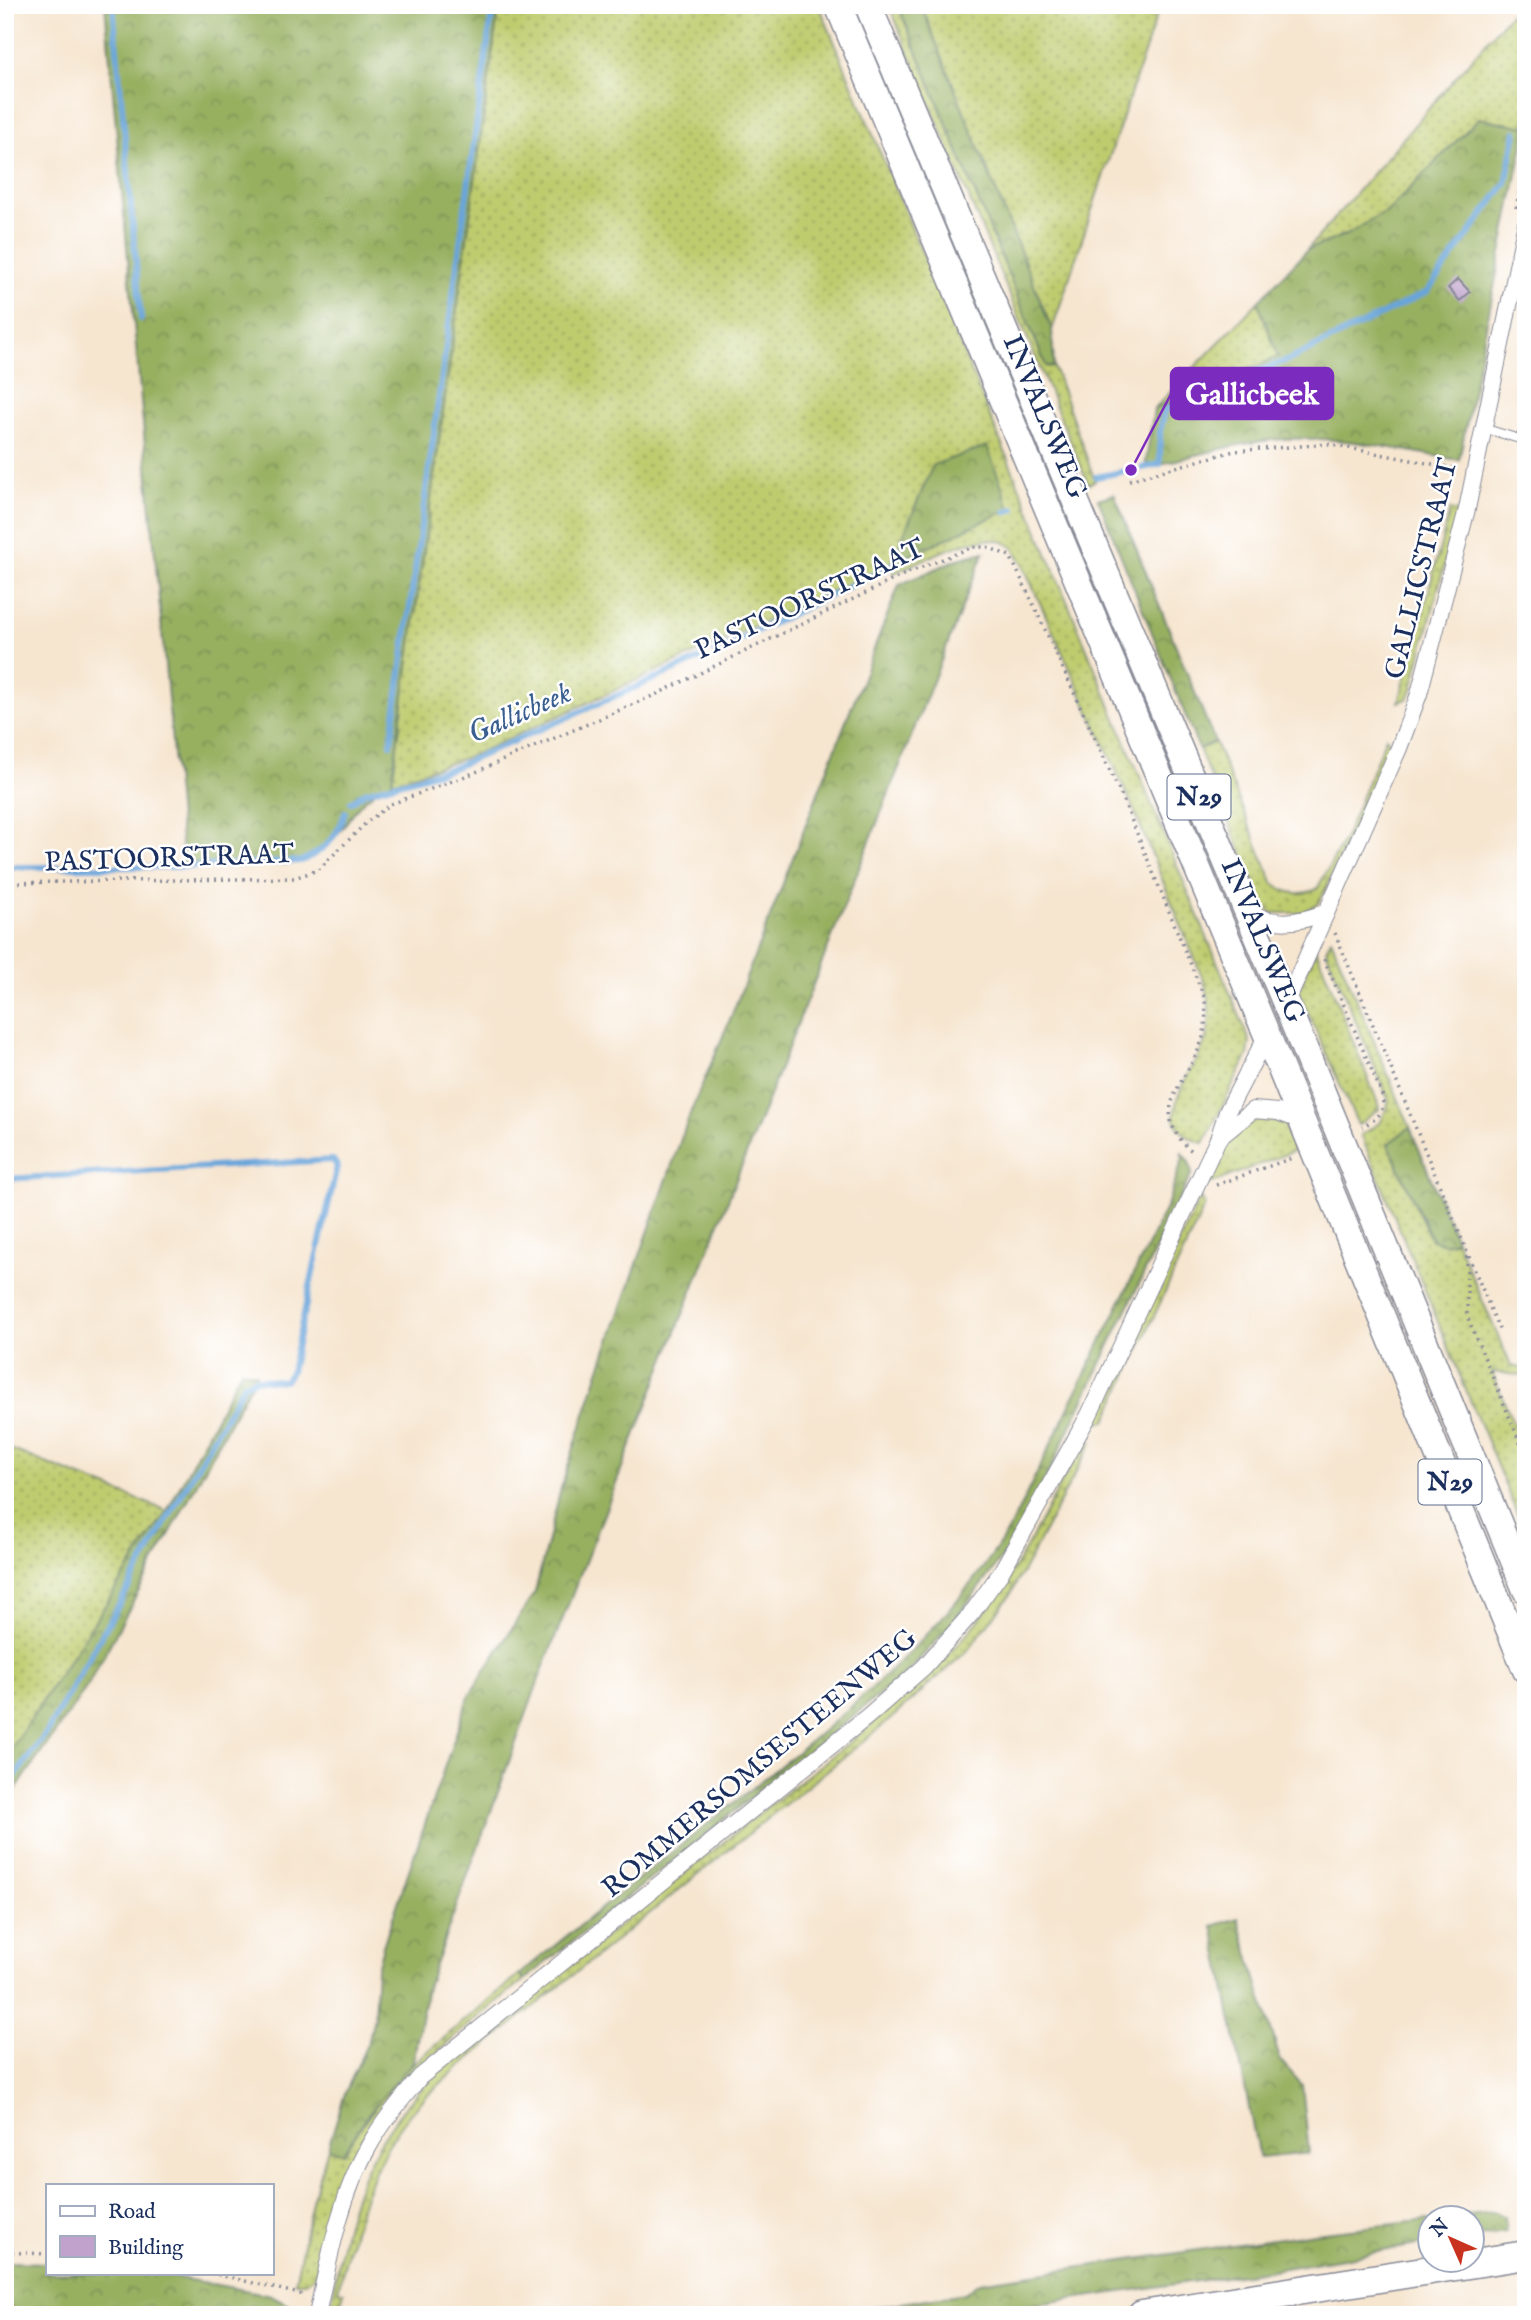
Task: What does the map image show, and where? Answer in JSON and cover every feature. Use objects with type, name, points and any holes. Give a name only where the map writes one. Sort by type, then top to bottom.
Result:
[{"type":"highway","name":"INVALSWEG","points":[[838,5],[1303,1121],[1526,1670]]},
{"type":"highway","name":"INVALSWEG","points":[[868,5],[1286,1004],[1526,1590]]},
{"type":"highway","points":[[1142,2315],[1526,2255]]},
{"type":"street","name":"GALLICSTRAAT","points":[[1286,1004],[1399,748],[1419,694],[1467,509],[1526,223]]},
{"type":"street","points":[[1248,913],[1273,923],[1303,921],[1324,913]]},
{"type":"street","name":"ROMMERSOMSESTEENWEG","points":[[318,2307],[340,2220],[369,2146],[420,2077],[868,1716],[924,1667],[971,1614],[1000,1574],[1089,1415],[1218,1139],[1227,1112],[1267,1035]]},
{"type":"street","name":"ROMMERSOMSESTEENWEG","points":[[1218,1139],[1253,1110],[1278,1112],[1303,1121]]},
{"type":"lane","points":[[1483,428],[1526,441]]},
{"type":"path","points":[[1129,480],[1234,451],[1316,445],[1464,470]]},
{"type":"path","name":"PASTOORSTRAAT","points":[[5,883],[294,878],[318,870],[366,823],[391,804],[471,774],[655,695],[905,574],[973,547],[988,547],[1010,556],[1030,597],[1122,797],[1205,999],[1206,1018],[1202,1039],[1169,1108],[1177,1138],[1206,1162]]},
{"type":"path","points":[[1324,913],[1332,926],[1501,1334]]},
{"type":"path","points":[[1191,1192],[1296,1157]]},
{"type":"path","points":[[1468,1254],[1466,1316],[1526,1457]]},
{"type":"path","points":[[5,2252],[46,2254]]},
{"type":"path","points":[[214,2274],[318,2307]]},
{"type":"green space","points":[[105,5],[499,5],[392,782],[361,803],[328,844],[306,860],[264,864],[183,863]]},
{"type":"green space","points":[[499,5],[819,5],[1250,1041],[1248,1055],[1204,1143],[1184,1134],[1174,1116],[1184,1081],[1199,1056],[1209,1027],[1205,984],[1131,803],[1021,561],[1013,548],[1001,541],[970,542],[953,547],[894,573],[891,564],[471,756],[392,782]]},
{"type":"green space","points":[[889,5],[898,5],[1046,366],[1054,367],[1095,481],[1088,484]]},
{"type":"green space","points":[[898,5],[921,5],[1052,330],[1054,367],[1046,366]]},
{"type":"green space","points":[[921,5],[1160,5],[1052,330]]},
{"type":"green space","points":[[1518,5],[1526,5],[1526,127],[1479,118],[1389,210],[1348,234],[1307,250]]},
{"type":"green space","points":[[1479,118],[1526,127],[1526,130],[1459,460],[1371,445],[1305,438],[1248,443],[1145,468],[1154,409],[1278,357],[1258,302],[1307,250],[1348,234],[1389,210]]},
{"type":"green space","points":[[1258,302],[1279,357],[1154,409]]},
{"type":"green space","points":[[987,446],[1010,509],[891,564],[933,465]]},
{"type":"green space","points":[[1114,494],[1215,742],[1199,749],[1098,499]]},
{"type":"green space","points":[[1450,510],[1458,512],[1412,690],[1407,699],[1399,702]]},
{"type":"green space","points":[[984,552],[542,1671],[427,1987],[413,2062],[369,2113],[343,2153],[328,2148],[345,2093],[369,2040],[374,2017],[377,1969],[383,1946],[469,1696],[535,1592],[561,1488],[598,1374],[691,1111],[731,1017],[899,585],[958,559]]},
{"type":"green space","points":[[1386,737],[1392,746],[1319,903],[1301,913],[1272,913],[1262,903],[1199,749],[1215,742],[1273,883],[1288,892],[1299,893],[1317,889],[1345,838]]},
{"type":"green space","points":[[1331,939],[1410,1127],[1388,1144],[1431,1240],[1445,1244],[1456,1240],[1511,1366],[1526,1369],[1526,1376],[1492,1372],[1526,1454],[1526,1536],[1361,1135],[1381,1122],[1389,1101],[1326,950]]},
{"type":"green space","points":[[1316,949],[1379,1109],[1358,1125],[1301,997],[1299,988]]},
{"type":"green space","points":[[1264,1118],[1286,1125],[1294,1151],[1207,1185],[1227,1143],[1242,1128]]},
{"type":"green space","points":[[1410,1127],[1456,1240],[1445,1244],[1432,1240],[1388,1144]]},
{"type":"green space","points":[[1181,1152],[1189,1162],[1192,1173],[1039,1493],[1006,1552],[957,1617],[909,1671],[524,1980],[520,1974],[851,1707],[919,1642],[981,1570],[1009,1530],[1167,1206],[1183,1158]]},
{"type":"green space","points":[[1200,1198],[1205,1205],[1106,1421],[1100,1422],[1096,1417]]},
{"type":"green space","points":[[241,1370],[256,1374],[88,1685],[5,1805],[5,1758],[167,1511]]},
{"type":"green space","points":[[1088,1439],[1092,1442],[1009,1597],[967,1651],[886,1723],[475,2054],[415,2109],[398,2130],[377,2167],[355,2228],[338,2290],[344,2292],[338,2315],[330,2315],[342,2246],[358,2188],[370,2161],[405,2107],[430,2079],[867,1728],[920,1682],[969,1632],[1001,1589],[1031,1540],[1083,1441]]},
{"type":"green space","points":[[5,1447],[167,1511],[5,1758]]},
{"type":"green space","points":[[1238,1918],[1280,2060],[1302,2085],[1309,2153],[1259,2158],[1213,1926]]},
{"type":"green space","points":[[520,1974],[524,1980],[422,2066],[378,2116],[345,2174],[314,2276],[306,2282],[295,2282],[312,2201],[328,2148],[343,2152],[395,2079]]},
{"type":"green space","points":[[1495,2212],[1504,2217],[1506,2232],[1486,2235],[1486,2213]]},
{"type":"green space","points":[[1416,2221],[1416,2245],[1273,2270],[961,2315],[796,2315],[870,2308],[965,2293],[979,2282],[1315,2233]]},
{"type":"green space","points":[[5,2262],[46,2263],[46,2274],[158,2274],[271,2295],[290,2305],[293,2315],[5,2315]]},
{"type":"building","points":[[1458,279],[1470,292],[1460,301],[1448,288]]},
{"type":"waterway","points":[[113,5],[141,319]]},
{"type":"waterway","points":[[391,744],[493,5]]},
{"type":"waterway","name":"Gallicbeek","points":[[1142,468],[1160,464],[1160,431],[1165,410],[1194,395],[1291,359],[1427,292],[1506,183],[1516,132]]},
{"type":"waterway","name":"Gallicbeek","points":[[1096,477],[1131,470]]},
{"type":"waterway","name":"Gallicbeek","points":[[1006,512],[1014,509]]},
{"type":"waterway","name":"Gallicbeek","points":[[714,652],[895,564]]},
{"type":"waterway","name":"Gallicbeek","points":[[351,802],[365,792],[453,768],[704,657]]},
{"type":"waterway","name":"Gallicbeek","points":[[5,867],[183,867],[301,861],[329,842],[339,828],[345,812]]},
{"type":"waterway","points":[[5,1179],[333,1160],[337,1166],[291,1371],[285,1381],[255,1379],[244,1384],[45,1735],[5,1790]]},
{"type":"place","name":"Gallicbeek","points":[[1131,470]]}]
